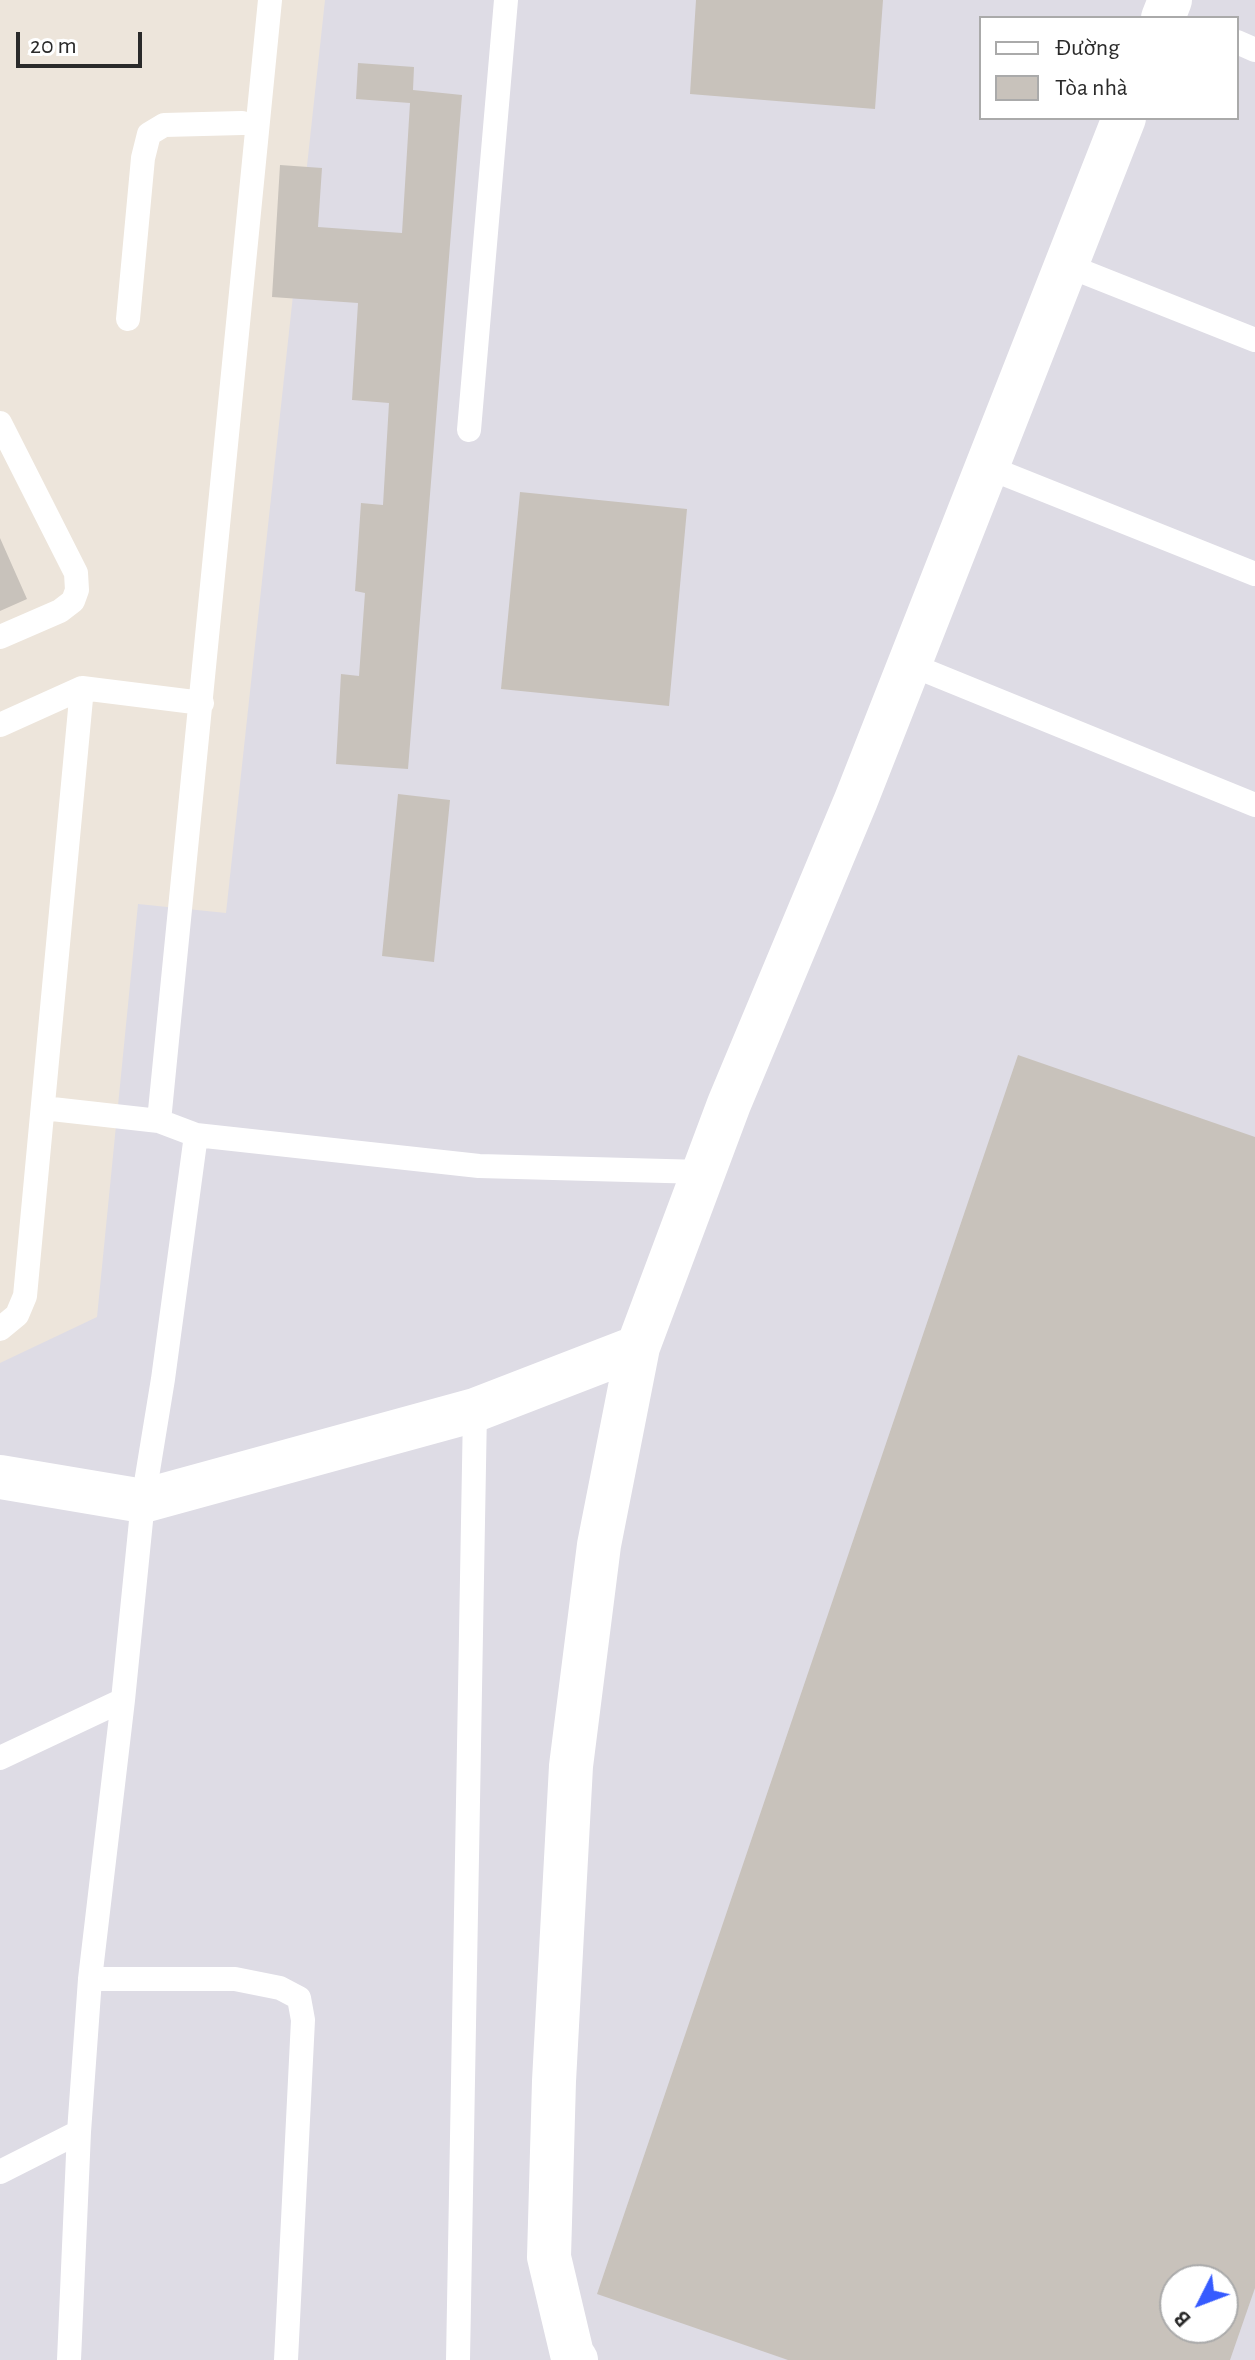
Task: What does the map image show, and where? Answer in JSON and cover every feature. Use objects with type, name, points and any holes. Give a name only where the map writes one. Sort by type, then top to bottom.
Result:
[{"type":"street","points":[[576,2360],[549,2257],[554,2081],[571,1766],[599,1545],[638,1347],[703,1172],[909,664],[1123,120]]},
{"type":"street","points":[[0,1477],[143,1501],[475,1410],[638,1347]]},
{"type":"lane","points":[[159,1121],[270,0]]},
{"type":"lane","points":[[469,430],[506,0]]},
{"type":"lane","points":[[128,319],[143,158],[149,134],[164,125],[242,123]]},
{"type":"lane","points":[[1066,265],[1255,340]]},
{"type":"lane","points":[[0,423],[76,573],[77,590],[73,601],[60,611],[0,637]]},
{"type":"lane","points":[[987,467],[1255,574]]},
{"type":"lane","points":[[909,664],[1255,805]]},
{"type":"lane","points":[[0,725],[82,688],[202,703]]},
{"type":"lane","points":[[0,1329],[17,1315],[25,1296],[82,688]]},
{"type":"lane","points":[[43,1108],[159,1121],[196,1135],[479,1166],[703,1172]]},
{"type":"lane","points":[[69,2360],[79,2132],[90,1979],[143,1501],[196,1135]]},
{"type":"lane","points":[[458,2360],[475,1410]]},
{"type":"lane","points":[[0,1758],[123,1700]]},
{"type":"lane","points":[[90,1979],[235,1979],[280,1988],[299,1998],[303,2020],[286,2360]]},
{"type":"lane","points":[[0,2172],[79,2132]]},
{"type":"shaded area","points":[[325,0],[1255,0],[1255,2360],[0,2360],[0,1363],[97,1317],[138,904],[226,913]]},
{"type":"building","points":[[696,0],[883,0],[875,109],[690,94]]},
{"type":"building","points":[[358,63],[414,67],[413,90],[462,95],[408,769],[336,764],[341,674],[359,676],[365,593],[355,591],[361,503],[383,505],[389,403],[352,400],[358,303],[272,297],[280,165],[322,168],[318,227],[402,233],[410,103],[356,99]]},
{"type":"building","points":[[520,492],[687,509],[669,706],[501,689]]},
{"type":"building","points":[[0,538],[27,599],[0,611]]},
{"type":"building","points":[[398,794],[450,800],[434,962],[382,956]]},
{"type":"building","points":[[1018,1055],[1255,1137],[1255,2288],[1239,2334],[1239,2264],[1159,2264],[1159,2344],[1236,2344],[1230,2360],[788,2360],[597,2294]]}]
